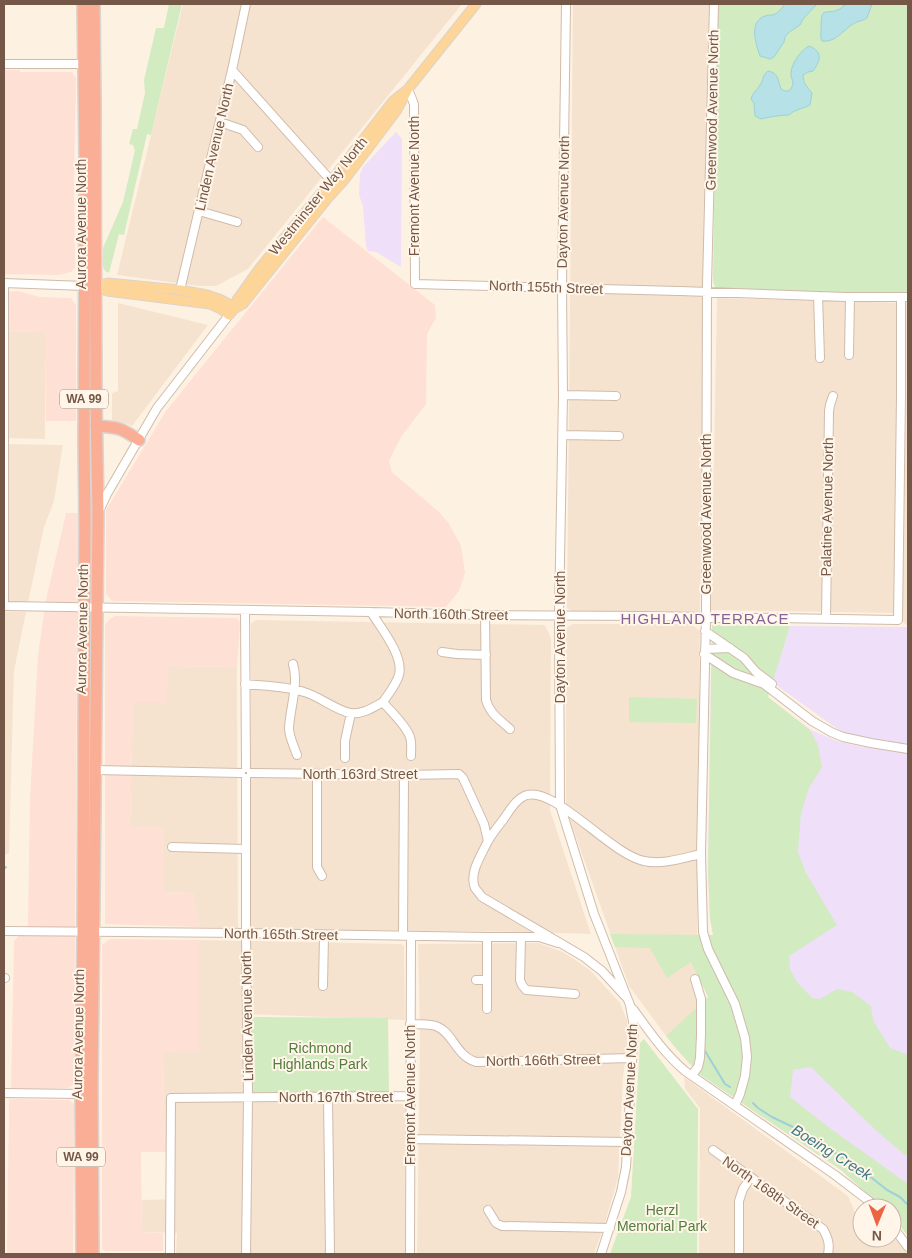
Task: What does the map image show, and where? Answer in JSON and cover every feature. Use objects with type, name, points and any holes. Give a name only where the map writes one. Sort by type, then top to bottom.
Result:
[{"type":"highway","name":"Aurora Avenue North","points":[[83,4],[90,64]]},
{"type":"highway","name":"Aurora Avenue North","points":[[91,1254],[92,1087],[84,782],[84,433],[90,286],[90,64],[94,4]]},
{"type":"highway","name":"Aurora Avenue North","points":[[82,1249],[81,1074],[96,770],[98,513],[90,286]]},
{"type":"highway","points":[[96,426],[125,430],[139,440]]},
{"type":"main road","name":"Westminster Way North","points":[[232,312],[243,304],[334,184],[393,101],[408,89],[476,4]]},
{"type":"main road","points":[[90,286],[108,283],[180,290],[227,302],[232,312]]},
{"type":"main road","points":[[90,286],[107,291],[210,304],[232,312]]},
{"type":"main road","points":[[84,754],[90,766],[96,770]]},
{"type":"main road","points":[[84,782],[91,787],[95,796]]},
{"type":"main road","points":[[81,1074],[85,1082],[92,1087]]},
{"type":"main road","points":[[81,1094],[89,1101],[92,1108]]},
{"type":"main road","points":[[82,1249],[91,1254]]},
{"type":"street","name":"Linden Avenue North","points":[[180,290],[246,4]]},
{"type":"street","name":"Dayton Avenue North","points":[[566,4],[559,615],[560,805],[594,914],[630,1005],[634,1030],[626,1167],[621,1192],[601,1254]]},
{"type":"street","name":"Greenwood Avenue North","points":[[714,4],[707,292],[706,617],[701,854],[703,932],[708,949],[735,1004],[745,1038],[745,1076],[735,1105]]},
{"type":"street","points":[[4,64],[90,64]]},
{"type":"street","points":[[232,70],[334,184]]},
{"type":"street","name":"Fremont Avenue North","points":[[408,89],[414,104],[415,284]]},
{"type":"street","points":[[220,122],[243,130],[258,147]]},
{"type":"street","points":[[199,211],[237,222]]},
{"type":"street","points":[[4,606],[4,284],[90,286]]},
{"type":"street","name":"North 155th Street","points":[[415,284],[904,297]]},
{"type":"street","points":[[818,296],[820,358]]},
{"type":"street","points":[[849,355],[850,297]]},
{"type":"street","points":[[904,297],[905,396],[898,582],[908,582]]},
{"type":"street","name":"Westminster Way North","points":[[98,513],[157,408],[232,312]]},
{"type":"street","points":[[563,395],[616,396]]},
{"type":"street","name":"Palatine Avenue North","points":[[826,619],[829,411],[833,396]]},
{"type":"street","points":[[562,435],[619,436]]},
{"type":"street","name":"North 160th Street","points":[[4,606],[898,620],[898,582]]},
{"type":"street","name":"Linden Avenue North","points":[[245,610],[248,1096],[246,1254]]},
{"type":"street","points":[[245,684],[294,690],[315,696],[350,713],[370,709],[383,702],[394,687],[399,675],[400,665],[398,657],[371,612]]},
{"type":"street","points":[[485,615],[486,700],[488,709],[510,729]]},
{"type":"street","points":[[705,631],[744,658],[756,672],[798,705],[812,721]]},
{"type":"street","points":[[704,651],[730,648]]},
{"type":"street","points":[[704,651],[733,673],[764,684],[822,727],[843,737],[908,749]]},
{"type":"street","points":[[442,652],[486,655]]},
{"type":"street","points":[[293,664],[295,671],[294,698],[289,729],[298,755]]},
{"type":"street","points":[[383,702],[410,736],[411,756]]},
{"type":"street","points":[[344,758],[350,713]]},
{"type":"street","name":"North 163rd Street","points":[[96,770],[404,775],[459,774],[463,778],[484,824],[488,841]]},
{"type":"street","points":[[317,774],[317,868],[322,876]]},
{"type":"street","name":"Fremont Avenue North","points":[[404,775],[410,1024],[410,1254]]},
{"type":"street","points":[[626,997],[584,957],[482,898],[475,887],[474,876],[476,864],[488,841],[519,800],[526,796],[534,795],[560,805],[615,847],[644,861],[675,860],[701,854]]},
{"type":"street","points":[[172,848],[246,849]]},
{"type":"street","name":"North 165th Street","points":[[4,931],[540,937],[558,943]]},
{"type":"street","points":[[323,986],[324,934]]},
{"type":"street","points":[[487,937],[487,1009]]},
{"type":"street","points":[[521,937],[520,980],[526,990],[575,994]]},
{"type":"street","points":[[606,976],[614,972],[615,967]]},
{"type":"street","points":[[692,1076],[698,1067],[700,1058],[701,1034],[701,998],[694,979]]},
{"type":"street","points":[[476,980],[487,980]]},
{"type":"street","points":[[630,1005],[645,1027],[674,1062],[836,1175],[865,1198]]},
{"type":"street","name":"North 166th Street","points":[[410,1024],[439,1027],[463,1055],[469,1060],[476,1062],[632,1058]]},
{"type":"street","points":[[634,1030],[639,1026],[645,1027]]},
{"type":"street","points":[[4,1093],[81,1094]]},
{"type":"street","name":"North 167th Street","points":[[170,1254],[171,1098],[410,1096]]},
{"type":"street","points":[[328,1098],[330,1254]]},
{"type":"street","points":[[410,1139],[627,1142]]},
{"type":"street","name":"North 168th Street","points":[[713,1150],[817,1223],[828,1236],[830,1245],[828,1254]]},
{"type":"street","points":[[739,1254],[739,1201],[743,1189],[751,1177]]},
{"type":"street","points":[[488,1210],[496,1223],[502,1226],[610,1228]]},
{"type":"shaded area","points":[[183,4],[462,4],[248,269],[216,286],[199,286],[117,275]]},
{"type":"shaded area","points":[[573,4],[709,4],[700,613],[572,611],[567,608]]},
{"type":"shaded area","points":[[4,70],[20,70],[20,72],[72,72],[76,78],[75,267],[71,272],[59,275],[4,274]]},
{"type":"shaded area","points":[[396,132],[402,139],[401,267],[376,252],[368,251],[363,206],[359,195],[360,174],[363,167]]},
{"type":"shaded area","points":[[323,217],[435,305],[436,318],[427,334],[426,404],[401,437],[389,461],[392,472],[448,522],[461,546],[465,573],[459,591],[446,607],[112,601],[106,594],[106,510],[166,411]]},
{"type":"shaded area","points":[[18,291],[40,297],[71,298],[76,305],[76,421],[46,421],[46,335],[41,332],[4,331],[4,292]]},
{"type":"shaded area","points":[[717,298],[908,303],[908,626],[892,613],[711,610]]},
{"type":"shaded area","points":[[118,303],[208,325],[132,426],[112,420],[112,393],[118,391]]},
{"type":"shaded area","points":[[4,331],[41,332],[46,335],[45,439],[4,438]]},
{"type":"shaded area","points":[[4,444],[63,445],[54,501],[44,527],[28,603],[4,603]]},
{"type":"shaded area","points":[[66,513],[78,513],[74,1084],[68,1088],[11,1089],[14,941],[28,925],[30,798],[38,655],[46,600]]},
{"type":"shaded area","points":[[4,612],[26,612],[14,671],[9,853],[4,855]]},
{"type":"shaded area","points":[[115,616],[237,618],[240,623],[237,667],[169,666],[166,703],[133,703],[130,827],[164,827],[164,892],[193,893],[199,927],[105,924],[105,625]]},
{"type":"shaded area","points":[[256,620],[545,625],[551,638],[550,810],[591,934],[251,929],[251,623]]},
{"type":"shaded area","points":[[573,624],[691,624],[700,631],[697,937],[701,992],[699,1074],[675,1048],[629,986],[572,826],[566,803],[566,628]]},
{"type":"shaded area","points":[[790,626],[908,627],[908,744],[879,741],[843,733],[772,682]]},
{"type":"shaded area","points":[[168,666],[237,667],[238,928],[199,927],[193,893],[164,892],[164,827],[130,827],[133,702]]},
{"type":"shaded area","points":[[711,667],[731,678],[751,685],[811,730],[840,742],[908,753],[908,1236],[902,1228],[902,1198],[872,1198],[841,1170],[746,1106],[710,918],[708,870]]},
{"type":"shaded area","points":[[110,939],[199,940],[199,1051],[163,1052],[165,1152],[141,1152],[142,1232],[163,1233],[163,1251],[105,1251],[102,1249],[102,945]]},
{"type":"shaded area","points":[[199,940],[401,944],[404,946],[405,1020],[244,1014],[245,1102],[405,1104],[405,1254],[176,1254],[177,1233],[142,1232],[142,1200],[175,1199],[175,1152],[165,1152],[163,1052],[199,1050]]},
{"type":"shaded area","points":[[538,943],[563,952],[590,970],[620,1003],[627,1020],[628,1035],[623,1078],[618,1178],[594,1254],[417,1254],[420,1035],[418,944]]},
{"type":"shaded area","points":[[684,1077],[848,1196],[852,1205],[852,1248],[902,1248],[902,1246],[908,1254],[699,1254],[700,1108],[685,1089]]},
{"type":"shaded area","points":[[9,1099],[69,1100],[74,1104],[73,1254],[7,1254]]},
{"type":"green space","points":[[169,4],[182,4],[151,135],[147,134],[124,235],[119,234],[109,273],[103,267],[103,248],[123,202],[135,150],[133,145],[129,144],[133,129],[137,129],[145,93],[144,80],[156,28],[164,28]]},
{"type":"green space","points":[[717,4],[908,4],[908,294],[723,291],[715,286],[713,280]]},
{"type":"green space","points":[[712,625],[790,626],[768,697],[810,730],[818,745],[822,767],[809,788],[801,813],[798,852],[806,873],[837,925],[789,956],[790,969],[797,982],[812,998],[820,999],[837,989],[852,992],[871,1006],[873,1020],[890,1048],[906,1054],[908,1057],[908,1157],[870,1125],[811,1067],[793,1070],[790,1097],[908,1184],[908,1236],[902,1228],[902,1198],[872,1198],[841,1170],[699,1074],[666,1036],[708,997],[691,962],[667,978],[650,948],[615,947],[610,934],[713,935],[710,918],[708,870]]},
{"type":"green space","points":[[629,697],[697,699],[696,723],[629,722]]},
{"type":"green space","name":"Richmond Highlands Park","points":[[250,1017],[388,1018],[389,1094],[252,1093]]},
{"type":"green space","name":"Herzl Memorial Park","points":[[644,1039],[698,1109],[697,1254],[610,1254],[631,1197],[640,1043]]},
{"type":"water","points":[[785,4],[817,4],[800,25],[788,33],[774,57],[770,59],[760,56],[755,34],[756,23],[765,16],[777,13]]},
{"type":"water","points":[[847,4],[872,4],[867,18],[853,24],[835,38],[822,41],[821,21],[823,14],[840,9]]},
{"type":"water","points":[[809,46],[814,48],[819,54],[819,60],[813,71],[803,75],[807,87],[812,93],[810,105],[789,115],[761,119],[755,116],[754,103],[751,99],[765,74],[768,71],[772,72],[778,78],[781,89],[789,91],[793,85],[791,72],[793,65],[800,54]]},
{"type":"waterway","name":"Boeing Creek","points":[[705,1051],[725,1084],[730,1087]]},
{"type":"waterway","name":"Boeing Creek","points":[[753,1103],[772,1117],[793,1127],[802,1135],[809,1136],[852,1162],[908,1205]]},
{"type":"district","name":"HIGHLAND TERRACE","points":[[705,618]]}]
